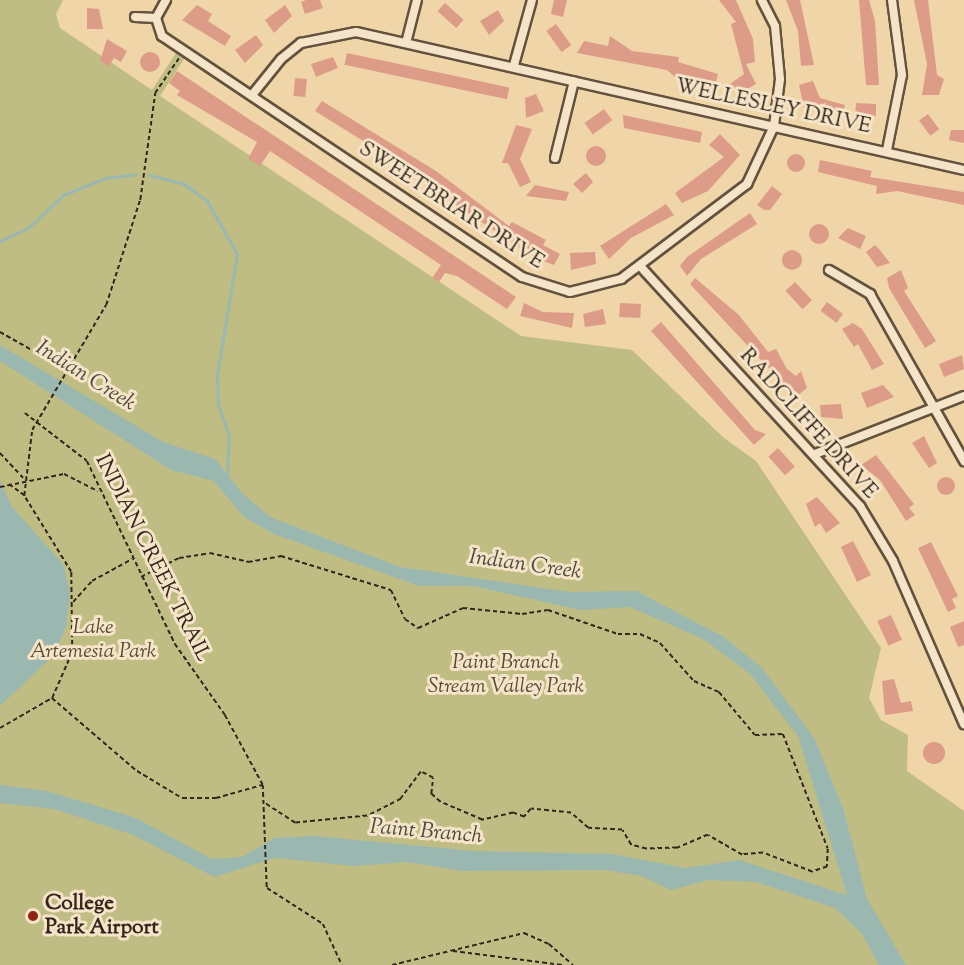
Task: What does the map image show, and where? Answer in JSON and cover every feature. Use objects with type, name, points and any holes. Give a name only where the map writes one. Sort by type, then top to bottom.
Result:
[{"type":"street","points":[[135,17],[156,18],[166,0]]},
{"type":"street","points":[[406,43],[417,0]]},
{"type":"street","points":[[514,65],[532,0]]},
{"type":"street","name":"SWEETBRIAR DRIVE","points":[[156,18],[162,36],[537,285],[570,292],[594,290],[640,266],[738,195],[753,175],[774,126],[779,43],[762,0]]},
{"type":"street","points":[[887,150],[902,75],[892,0]]},
{"type":"street","name":"WELLESLEY DRIVE","points":[[252,95],[281,59],[311,39],[356,32],[514,65],[574,81],[887,150],[964,170]]},
{"type":"street","points":[[555,158],[574,81]]},
{"type":"street","name":"RADCLIFFE DRIVE","points":[[640,266],[815,454],[873,524],[964,724]]},
{"type":"street","points":[[830,270],[870,294],[964,461]]},
{"type":"street","points":[[815,454],[964,396]]},
{"type":"path","points":[[24,496],[24,479],[35,422],[71,363],[116,277],[140,200],[153,102],[184,50]]},
{"type":"path","points":[[0,332],[37,353],[71,363]]},
{"type":"path","name":"INDIAN CREEK TRAIL","points":[[25,413],[82,454],[179,651],[225,715],[263,785],[266,804],[262,869],[277,899],[327,929],[342,965]]},
{"type":"path","points":[[0,453],[24,479]]},
{"type":"path","points":[[0,487],[24,479],[64,474],[99,492]]},
{"type":"path","points":[[0,728],[52,698],[72,652],[72,603],[66,560],[24,496],[8,484]]},
{"type":"path","points":[[141,577],[179,558],[210,553],[248,562],[281,556],[304,558],[319,571],[368,579],[391,590],[405,619],[418,628],[463,608],[548,610],[618,634],[640,634],[660,643],[694,681],[718,692],[755,735],[783,734],[828,849],[827,867],[812,872],[764,854],[742,855],[708,835],[677,848],[646,849],[631,845],[622,830],[588,828],[571,813],[531,809],[524,817],[513,813],[482,820],[440,802],[431,794],[434,778],[421,772],[401,799],[368,816],[295,823],[266,804]]},
{"type":"path","points":[[72,603],[92,581],[133,559]]},
{"type":"path","points":[[52,698],[129,765],[182,798],[216,798],[263,785]]},
{"type":"path","points":[[392,965],[524,933],[541,938],[573,965]]},
{"type":"path","points":[[452,950],[562,965]]},
{"type":"green space","name":"Paint Branch Stream Valley Park","points":[[0,0],[63,0],[56,14],[60,28],[152,90],[176,53],[184,59],[160,96],[521,336],[632,350],[724,438],[756,461],[881,648],[869,698],[881,720],[908,735],[907,771],[964,811],[964,965],[0,965]]},
{"type":"water","points":[[0,345],[163,442],[215,459],[242,493],[270,517],[400,567],[570,592],[636,591],[724,637],[762,668],[814,738],[843,808],[867,899],[906,965],[879,965],[862,934],[835,908],[756,882],[709,880],[671,890],[641,876],[605,870],[463,871],[407,862],[354,866],[274,858],[214,877],[133,835],[54,809],[0,803],[0,785],[47,791],[136,818],[212,859],[242,857],[274,838],[314,836],[474,851],[612,854],[686,868],[739,860],[847,895],[798,736],[750,674],[703,639],[630,607],[580,610],[473,586],[419,586],[274,534],[244,517],[214,481],[171,470],[0,361]]},
{"type":"water","points":[[0,481],[12,507],[63,564],[70,592],[66,627],[53,656],[0,706]]},
{"type":"building","points":[[320,0],[323,8],[305,14],[301,2]]},
{"type":"building","points":[[554,0],[567,0],[563,17],[551,14]]},
{"type":"building","points":[[719,0],[736,0],[753,39],[755,62],[746,64],[756,84],[740,93],[730,84],[744,74],[731,24],[736,22]]},
{"type":"building","points":[[786,0],[800,0],[814,65],[801,66],[798,31]]},
{"type":"building","points":[[859,0],[869,0],[875,21],[879,85],[866,85]]},
{"type":"building","points":[[914,0],[928,0],[937,75],[944,79],[939,95],[922,95],[927,64]]},
{"type":"building","points":[[445,3],[464,20],[456,28],[438,11]]},
{"type":"building","points":[[197,5],[212,14],[208,21],[231,36],[225,46],[182,20]]},
{"type":"building","points":[[285,5],[292,16],[274,33],[265,20]]},
{"type":"building","points":[[87,8],[99,9],[103,29],[87,29]]},
{"type":"building","points":[[498,10],[504,21],[489,35],[480,21]]},
{"type":"building","points":[[556,24],[571,45],[562,52],[546,31]]},
{"type":"building","points":[[256,35],[263,45],[245,63],[235,50]]},
{"type":"building","points":[[610,36],[632,51],[679,57],[678,62],[718,74],[715,87],[676,78],[667,70],[577,53],[584,41],[608,46]]},
{"type":"building","points":[[107,39],[127,51],[121,62],[114,58],[109,66],[100,61]]},
{"type":"building","points":[[150,52],[157,55],[160,62],[157,69],[150,72],[143,69],[140,62],[143,55]]},
{"type":"building","points":[[347,53],[509,88],[507,99],[345,65]]},
{"type":"building","points":[[333,57],[338,68],[316,77],[311,64]]},
{"type":"building","points":[[177,71],[516,297],[507,309],[457,276],[445,273],[439,282],[432,278],[441,265],[270,151],[260,166],[248,159],[257,142],[177,95],[180,91],[169,83]]},
{"type":"building","points":[[295,78],[307,79],[305,97],[293,96]]},
{"type":"building","points":[[813,81],[820,98],[845,105],[842,117],[824,111],[826,103],[804,108],[799,85]]},
{"type":"building","points":[[536,94],[544,111],[526,118],[525,98]]},
{"type":"building","points":[[322,101],[436,171],[509,226],[512,222],[546,240],[543,245],[560,254],[554,265],[535,258],[435,191],[437,187],[315,111]]},
{"type":"building","points":[[856,103],[876,104],[876,116],[855,119]]},
{"type":"building","points":[[604,109],[612,120],[593,134],[585,123]]},
{"type":"building","points":[[928,114],[939,129],[930,136],[919,120]]},
{"type":"building","points":[[623,115],[702,132],[700,143],[624,128]]},
{"type":"building","points":[[516,125],[532,129],[520,159],[531,182],[520,187],[508,163],[502,163]]},
{"type":"building","points":[[951,130],[964,130],[964,143],[949,140]]},
{"type":"building","points":[[720,134],[740,155],[708,191],[682,203],[675,193],[724,157],[709,145]]},
{"type":"building","points":[[596,146],[603,149],[606,156],[603,163],[596,166],[589,163],[586,156],[589,149]]},
{"type":"building","points":[[792,154],[800,154],[805,159],[803,170],[792,172],[787,167],[787,159]]},
{"type":"building","points":[[820,160],[872,171],[870,177],[964,192],[964,205],[897,191],[876,194],[877,186],[818,172]]},
{"type":"building","points":[[586,173],[593,182],[582,193],[573,184]]},
{"type":"building","points":[[535,185],[569,192],[566,201],[526,196]]},
{"type":"building","points":[[772,186],[782,194],[770,210],[764,210],[757,205]]},
{"type":"building","points":[[666,204],[674,215],[631,238],[609,259],[600,246]]},
{"type":"building","points":[[750,213],[757,224],[701,259],[687,276],[680,266],[687,257]]},
{"type":"building","points":[[819,224],[826,227],[829,234],[826,241],[819,244],[812,241],[809,234],[812,227]]},
{"type":"building","points":[[848,228],[866,236],[860,249],[838,238]]},
{"type":"building","points":[[875,245],[890,263],[877,267],[866,252]]},
{"type":"building","points":[[792,250],[799,253],[802,260],[799,267],[792,270],[785,267],[782,260],[785,253]]},
{"type":"building","points":[[595,252],[596,264],[571,270],[570,253]]},
{"type":"building","points":[[901,270],[908,288],[904,291],[936,341],[925,348],[889,288],[887,278]]},
{"type":"building","points":[[695,278],[739,315],[768,352],[776,349],[787,369],[796,376],[801,371],[807,388],[797,396],[789,390],[690,284]]},
{"type":"building","points":[[795,282],[812,300],[803,309],[785,291]]},
{"type":"building","points":[[827,302],[843,314],[836,323],[820,311]]},
{"type":"building","points":[[524,303],[543,312],[574,313],[572,328],[520,316]]},
{"type":"building","points":[[620,303],[641,304],[640,318],[619,317]]},
{"type":"building","points":[[603,309],[606,324],[585,327],[583,314]]},
{"type":"building","points":[[661,322],[755,430],[766,434],[754,445],[651,331]]},
{"type":"building","points":[[853,323],[862,329],[884,364],[872,370],[858,344],[854,347],[842,329]]},
{"type":"building","points":[[962,355],[964,369],[944,377],[939,364]]},
{"type":"building","points":[[883,385],[894,397],[867,408],[861,393]]},
{"type":"building","points":[[841,404],[843,419],[821,417],[820,405]]},
{"type":"building","points":[[924,436],[937,463],[929,468],[912,443]]},
{"type":"building","points":[[778,448],[795,467],[785,475],[768,457]]},
{"type":"building","points":[[876,455],[914,504],[909,508],[915,515],[906,521],[880,480],[861,465]]},
{"type":"building","points":[[946,477],[952,480],[955,486],[952,492],[946,495],[940,492],[937,486],[940,480]]},
{"type":"building","points":[[817,497],[840,523],[826,533],[820,523],[815,527],[806,504]]},
{"type":"building","points":[[853,541],[871,575],[857,582],[841,547]]},
{"type":"building","points":[[931,542],[958,596],[952,599],[956,608],[948,612],[918,548]]},
{"type":"building","points":[[891,615],[902,640],[888,646],[877,621]]},
{"type":"building","points":[[964,621],[964,645],[958,647],[950,627]]},
{"type":"building","points":[[894,679],[901,703],[911,701],[913,711],[885,715],[882,681]]},
{"type":"building","points":[[934,742],[942,745],[945,753],[942,761],[934,764],[926,761],[923,753],[926,745]]},
{"type":"waterway","points":[[0,241],[28,228],[63,195],[105,178],[136,174]]},
{"type":"waterway","points":[[149,175],[184,184],[207,201],[237,254],[217,375],[218,405],[229,435],[227,474]]},
{"type":"place","name":"College Park Airport","points":[[33,916]]},
{"type":"water label","name":"Indian Creek","points":[[85,377]]},
{"type":"water label","name":"Indian Creek","points":[[525,566]]},
{"type":"water label","name":"Paint Branch","points":[[426,833]]},
{"type":"park label","name":"Lake Artemesia Park","points":[[93,640]]}]
